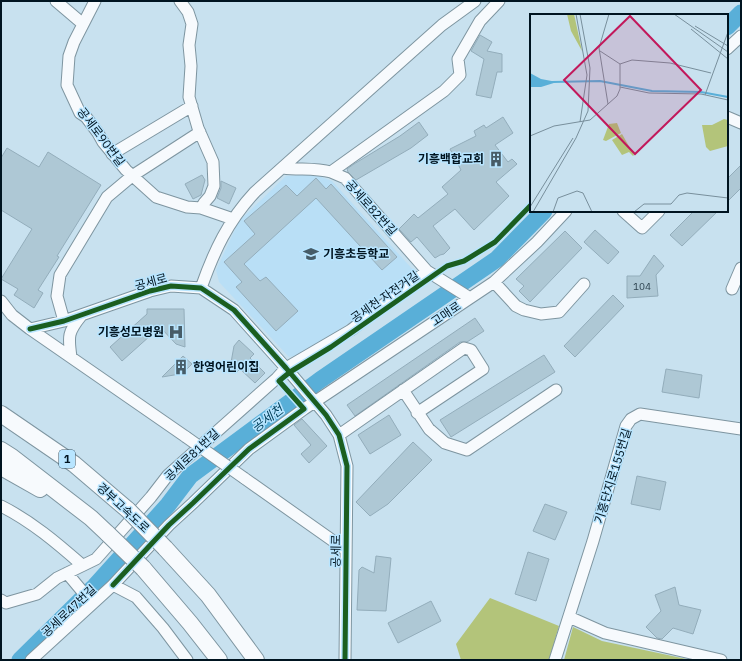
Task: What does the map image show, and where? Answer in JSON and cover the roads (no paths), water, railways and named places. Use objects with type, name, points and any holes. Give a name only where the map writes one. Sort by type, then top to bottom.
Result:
[{"type":"highway","name":"경부고속도로","points":[[1,414],[74,464],[128,510],[208,595],[256,660]]},
{"type":"highway","points":[[1,450],[91,518],[108,534],[143,568],[190,622],[219,660]]},
{"type":"highway","points":[[1,467],[91,518]]},
{"type":"street","points":[[56,1],[83,24]]},
{"type":"street","name":"공세로90번길","points":[[95,1],[74,42],[69,56],[67,85],[80,113],[86,118],[112,154],[132,176],[156,197],[186,207],[201,208],[233,219]]},
{"type":"street","points":[[180,1],[188,12],[192,24],[189,45],[191,66],[189,97],[200,132],[213,162],[214,186],[210,196],[201,208]]},
{"type":"street","points":[[201,288],[220,240],[240,208],[255,192],[442,25],[475,1]]},
{"type":"street","name":"공세로82번길","points":[[470,298],[427,271],[345,178],[332,172],[444,91],[460,75],[458,59],[480,21],[491,12],[499,1]]},
{"type":"street","points":[[728,48],[741,36]]},
{"type":"street","points":[[112,154],[192,106]]},
{"type":"street","points":[[728,117],[741,123]]},
{"type":"street","points":[[64,321],[57,296],[60,275],[107,198],[132,176],[200,132]]},
{"type":"street","points":[[283,168],[297,170],[320,169],[332,172]]},
{"type":"street","name":"고매로","points":[[113,585],[169,525],[249,449],[315,402],[494,282],[537,242],[565,212]]},
{"type":"street","points":[[624,212],[642,228],[658,212]]},
{"type":"street","points":[[732,290],[741,268]]},
{"type":"street","points":[[290,372],[351,330],[427,271]]},
{"type":"street","points":[[494,282],[516,306],[524,310],[541,314],[559,312],[584,284]]},
{"type":"street","name":"공세로","points":[[30,329],[64,321],[150,291],[171,286],[201,288],[234,310],[290,372],[326,415],[339,435],[347,466],[345,660]]},
{"type":"street","points":[[1,301],[12,315],[30,329],[346,550]]},
{"type":"street","points":[[71,357],[69,342],[72,328],[82,315]]},
{"type":"street","points":[[339,435],[464,348],[471,350],[483,369],[417,413]]},
{"type":"street","name":"공세로81번길","points":[[1,600],[6,603],[37,594],[58,578],[96,559],[151,497],[168,475],[277,378],[290,372]]},
{"type":"street","points":[[403,390],[429,429],[445,443],[467,450],[556,390]]},
{"type":"street","name":"기흥단지로155번길","points":[[555,660],[593,541],[626,426],[631,419],[640,414],[741,429]]},
{"type":"street","points":[[1,506],[58,544],[82,565]]},
{"type":"street","points":[[67,573],[92,602]]},
{"type":"street","name":"공세로47번길","points":[[31,660],[92,602],[113,585],[136,597],[164,628],[187,660]]},
{"type":"street","points":[[569,617],[605,633],[720,660]]},
{"type":"waterway","name":"공세천","points":[[728,26],[741,13]]},
{"type":"waterway","name":"공세천","points":[[20,660],[95,586],[168,505],[190,476],[320,380],[497,259],[543,212]]},
{"type":"place","name":"기흥백합교회","points":[[496,159]]},
{"type":"place","name":"기흥초등학교","points":[[311,254]]},
{"type":"place","name":"기흥성모병원","points":[[176,332]]},
{"type":"place","name":"한영어린이집","points":[[181,367]]}]
